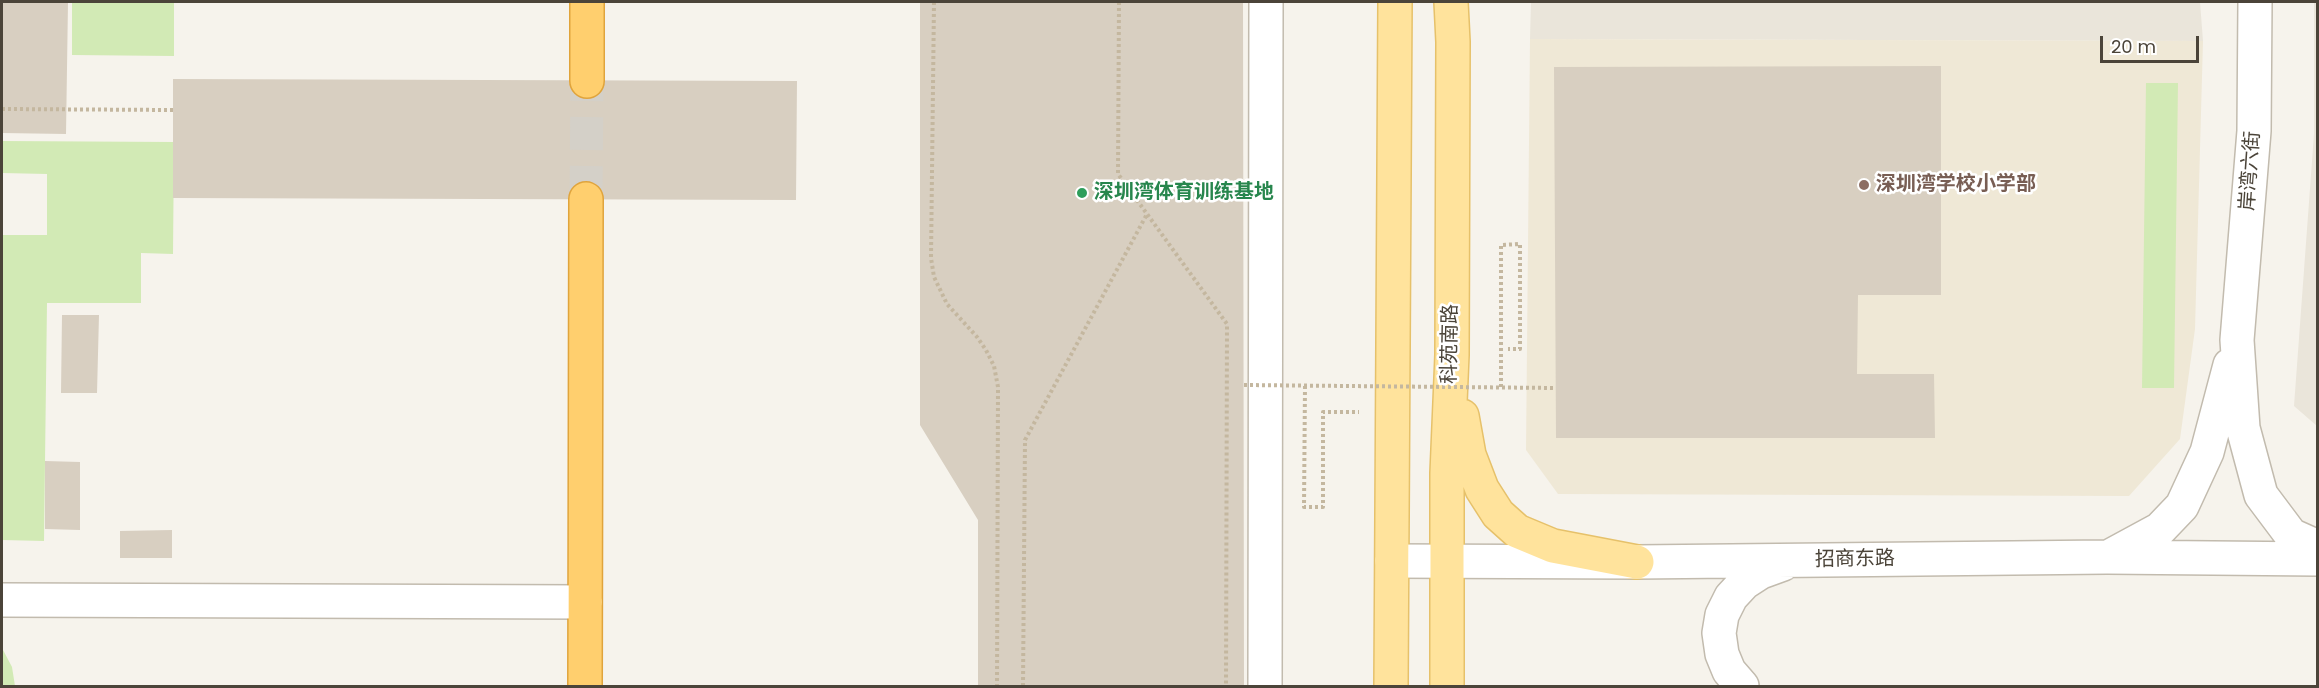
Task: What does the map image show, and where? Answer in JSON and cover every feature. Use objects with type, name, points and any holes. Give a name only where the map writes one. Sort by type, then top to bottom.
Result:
[{"type":"highway","points":[[587,2],[587,81]]},
{"type":"highway","points":[[585,687],[586,199]]},
{"type":"main road","points":[[1391,687],[1395,2]]},
{"type":"main road","name":"科苑南路","points":[[1447,687],[1447,473],[1452,355],[1453,42],[1451,2]]},
{"type":"main road","points":[[1452,355],[1469,455],[1482,489],[1498,514],[1517,531],[1553,546],[1637,562]]},
{"type":"street","points":[[1265,687],[1266,2]]},
{"type":"street","name":"岸湾六街","points":[[2237,340],[2254,131],[2255,2]]},
{"type":"street","points":[[2237,340],[2243,428],[2261,495],[2291,535],[2318,547]]},
{"type":"street","points":[[2107,557],[2160,529],[2182,506],[2207,452],[2237,340]]},
{"type":"street","name":"招商东路","points":[[1392,561],[1637,562],[2107,557],[2318,559]]},
{"type":"street","points":[[1742,687],[1729,671],[1722,654],[1719,633],[1722,615],[1731,597],[1744,583],[1761,572],[1790,561]]},
{"type":"street","points":[[2,600],[585,602]]},
{"type":"path","points":[[934,2],[931,258],[934,277],[947,304],[986,350],[994,366],[998,387],[998,687]]},
{"type":"path","points":[[1119,2],[1118,174],[1227,324],[1226,687]]},
{"type":"path","points":[[2,109],[173,110]]},
{"type":"path","points":[[1023,687],[1025,440],[1148,214]]},
{"type":"path","points":[[1501,387],[1501,245],[1520,244],[1520,349],[1508,349]]},
{"type":"path","points":[[1244,385],[1556,388]]},
{"type":"path","points":[[1305,386],[1304,507],[1323,507],[1323,412],[1359,412]]},
{"type":"shaded area","points":[[1531,2],[2200,2],[2203,41],[1530,39]]},
{"type":"shaded area","points":[[2314,2],[2318,2],[2317,426],[2294,406],[2314,134]]},
{"type":"shaded area","name":"深圳湾学校小学部","points":[[1530,39],[2203,41],[2195,329],[2180,439],[2129,496],[1558,494],[1526,450]]},
{"type":"green space","points":[[72,2],[174,2],[174,56],[72,55]]},
{"type":"green space","points":[[2146,83],[2178,83],[2174,388],[2142,388]]},
{"type":"green space","points":[[2,141],[174,142],[173,254],[141,253],[141,303],[47,303],[44,541],[2,540],[2,235],[47,235],[47,174],[2,173]]},
{"type":"green space","points":[[2,648],[12,667],[15,686],[2,686]]},
{"type":"building","points":[[2,2],[68,2],[66,134],[2,133]]},
{"type":"building","name":"深圳湾体育训练基地","points":[[920,2],[1243,2],[1244,686],[978,686],[978,520],[920,425]]},
{"type":"building","points":[[1941,66],[1941,295],[1858,295],[1857,374],[1934,374],[1935,438],[1556,438],[1554,67]]},
{"type":"building","points":[[173,79],[797,81],[796,200],[173,198]]},
{"type":"building","points":[[62,315],[99,315],[97,393],[61,393]]},
{"type":"building","points":[[45,461],[80,462],[80,530],[45,529]]},
{"type":"building","points":[[172,530],[172,558],[120,558],[120,531]]},
{"type":"tunnel","points":[[586,199],[587,81]]},
{"type":"place","name":"深圳湾学校小学部","points":[[1864,185]]},
{"type":"place","name":"深圳湾体育训练基地","points":[[1082,193]]}]
